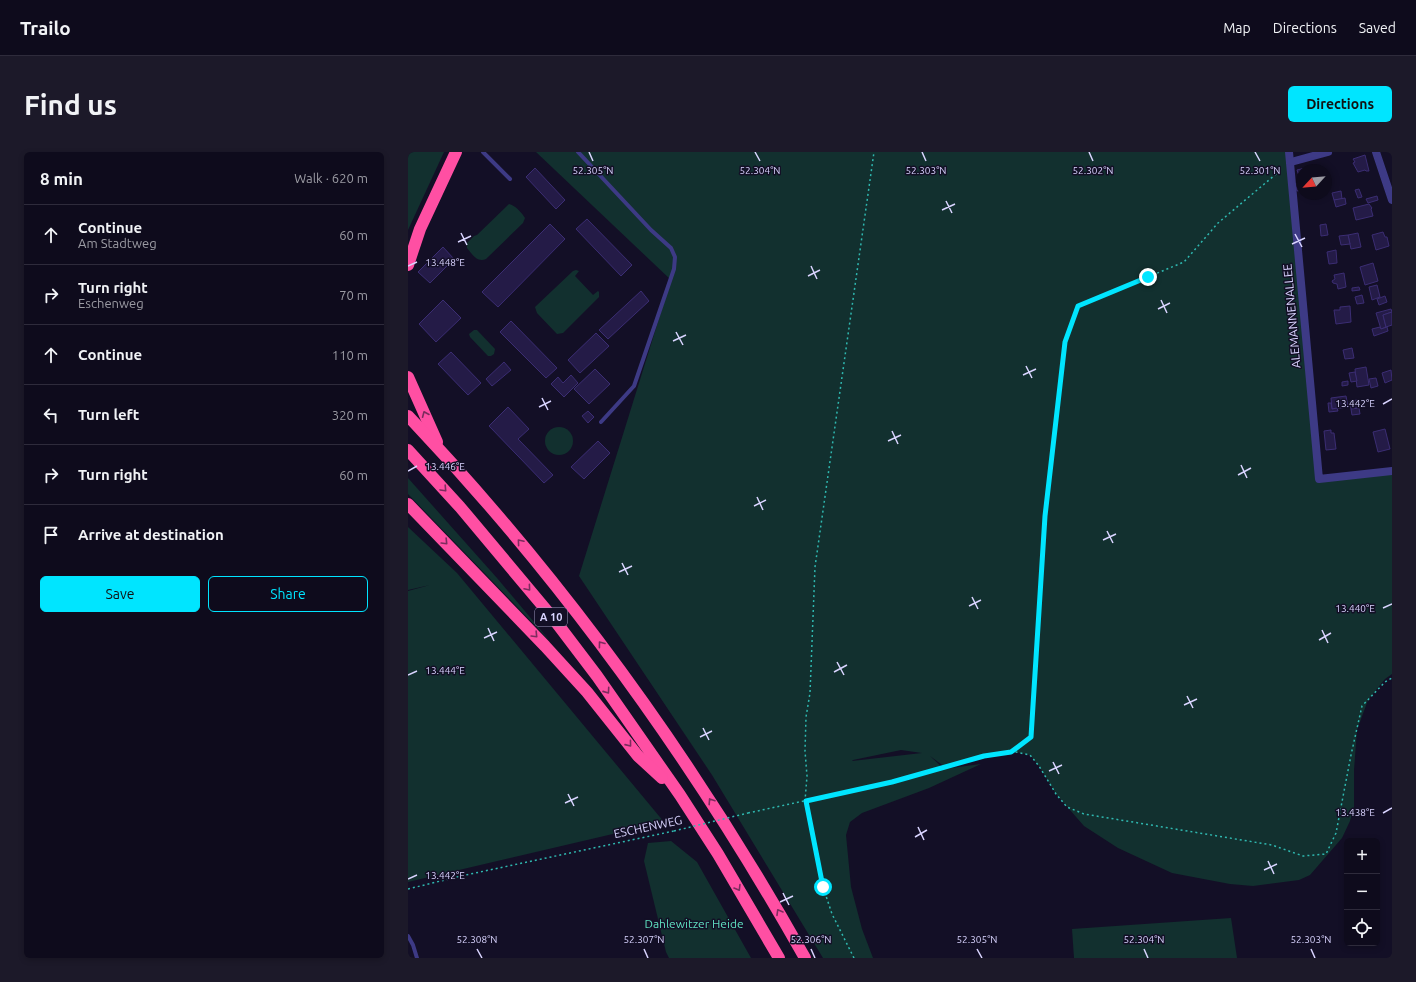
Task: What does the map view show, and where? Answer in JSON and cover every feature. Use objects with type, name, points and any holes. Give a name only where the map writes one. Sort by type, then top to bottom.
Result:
[{"type":"highway","points":[[408,265],[420,229],[456,152]]},
{"type":"highway","points":[[408,248],[420,229]]},
{"type":"highway","points":[[408,377],[441,450]]},
{"type":"highway","name":"A 10","points":[[408,416],[441,450],[531,554],[629,681],[729,829],[776,906],[805,958]]},
{"type":"highway","name":"A 10","points":[[408,450],[460,507],[553,618],[597,676],[680,795],[718,854],[779,958]]},
{"type":"highway","points":[[408,504],[545,646],[587,692],[638,756],[680,795]]},
{"type":"street","name":"ALEMANNENALLEE","points":[[1290,152],[1319,478],[1392,470]]},
{"type":"street","points":[[1291,162],[1328,152]]},
{"type":"street","points":[[1376,152],[1392,200]]},
{"type":"lane","points":[[482,152],[510,180]]},
{"type":"lane","points":[[578,152],[651,230],[671,248],[675,257],[674,269],[634,386],[601,422]]},
{"type":"lane","points":[[408,936],[413,945],[417,958]]},
{"type":"path","points":[[854,958],[841,935],[826,897],[806,801],[807,776],[805,751],[806,717],[810,692],[814,567],[874,152]]},
{"type":"path","points":[[1011,752],[1031,737],[1045,516],[1065,342],[1078,306],[1184,262],[1218,223],[1291,162]]},
{"type":"path","points":[[1011,752],[1030,755],[1039,766],[1056,794],[1067,807],[1084,814],[1272,845],[1303,856],[1326,854],[1336,833],[1362,706],[1385,682],[1392,678]]},
{"type":"path","name":"ESCHENWEG","points":[[408,889],[460,876],[892,782],[984,756],[1011,752]]},
{"type":"green space","points":[[408,152],[444,152],[408,230]]},
{"type":"green space","points":[[536,152],[1289,152],[1319,478],[1392,471],[1392,674],[1385,679],[1368,700],[1357,730],[1354,770],[1354,807],[1350,821],[1342,838],[1310,875],[1299,880],[1253,886],[1230,884],[1172,873],[1118,848],[1084,826],[1056,794],[1039,766],[1030,755],[1011,751],[984,756],[945,767],[930,756],[944,769],[981,764],[929,788],[862,813],[850,822],[846,835],[851,887],[862,929],[873,958],[823,958],[712,775],[579,576],[671,280]],"holes":[[[901,750],[922,753],[852,761]]]},
{"type":"green space","points":[[509,204],[516,208],[524,216],[525,218],[523,223],[486,259],[477,259],[467,248],[467,243]]},
{"type":"green space","points":[[573,271],[579,271],[575,276],[593,295],[598,291],[599,297],[563,333],[557,334],[537,313],[535,307]]},
{"type":"green space","points":[[474,330],[477,330],[495,349],[494,354],[488,356],[470,337],[469,334]]},
{"type":"green space","points":[[559,427],[569,431],[573,441],[569,451],[559,455],[549,451],[545,441],[549,431]]},
{"type":"green space","points":[[408,478],[497,578],[550,641],[408,494]]},
{"type":"green space","points":[[408,527],[457,573],[664,822],[408,882],[408,591],[430,585],[408,590]]},
{"type":"green space","name":"Dahlewitzer Heide","points":[[671,841],[697,862],[751,958],[669,958],[666,952],[644,861],[648,843]]},
{"type":"green space","points":[[1231,918],[1237,958],[1074,958],[1072,929]]},
{"type":"building","points":[[1365,155],[1369,171],[1365,170],[1358,172],[1353,163],[1355,162],[1353,159]]},
{"type":"building","points":[[535,168],[565,200],[556,209],[526,177]]},
{"type":"building","points":[[1359,189],[1362,197],[1358,198],[1355,190]]},
{"type":"building","points":[[1341,191],[1342,199],[1334,200],[1332,193]]},
{"type":"building","points":[[1377,196],[1378,200],[1368,203],[1366,199]]},
{"type":"building","points":[[1345,198],[1346,204],[1336,207],[1334,200]]},
{"type":"building","points":[[1369,204],[1372,208],[1373,216],[1356,220],[1353,208]]},
{"type":"building","points":[[587,219],[632,265],[621,276],[576,229]]},
{"type":"building","points":[[550,224],[565,239],[498,307],[482,292]]},
{"type":"building","points":[[1326,224],[1328,235],[1321,236],[1320,225]]},
{"type":"building","points":[[1383,232],[1385,237],[1387,237],[1389,246],[1376,250],[1372,235]]},
{"type":"building","points":[[1358,233],[1361,247],[1351,249],[1348,235]]},
{"type":"building","points":[[1348,235],[1350,244],[1341,245],[1339,236]]},
{"type":"building","points":[[443,247],[454,259],[430,283],[418,272]]},
{"type":"building","points":[[1336,250],[1337,263],[1329,264],[1327,252]]},
{"type":"building","points":[[1373,263],[1378,281],[1365,285],[1360,267]]},
{"type":"building","points":[[1344,273],[1346,287],[1338,289],[1337,284],[1333,283],[1332,281],[1335,279],[1334,275]]},
{"type":"building","points":[[1377,285],[1380,297],[1372,300],[1369,287]]},
{"type":"building","points":[[1359,287],[1360,290],[1352,291],[1352,288]]},
{"type":"building","points":[[641,291],[649,301],[608,339],[599,330]]},
{"type":"building","points":[[1362,295],[1364,303],[1357,304],[1355,297]]},
{"type":"building","points":[[1385,296],[1387,302],[1379,305],[1377,299]]},
{"type":"building","points":[[443,300],[461,318],[436,342],[419,324]]},
{"type":"building","points":[[1350,306],[1351,322],[1336,324],[1334,310],[1340,310],[1340,307]]},
{"type":"building","points":[[1391,309],[1392,312],[1383,315],[1386,327],[1381,329],[1376,313]]},
{"type":"building","points":[[1392,312],[1392,325],[1386,327],[1383,315]]},
{"type":"building","points":[[511,321],[557,368],[546,378],[500,332]]},
{"type":"building","points":[[1380,327],[1381,329],[1387,327],[1388,331],[1374,336],[1372,329]]},
{"type":"building","points":[[596,333],[609,346],[580,373],[568,360]]},
{"type":"building","points":[[1352,348],[1354,358],[1345,359],[1343,350]]},
{"type":"building","points":[[451,352],[481,383],[468,395],[438,364]]},
{"type":"building","points":[[504,362],[511,370],[492,386],[486,379]]},
{"type":"building","points":[[1366,367],[1369,385],[1357,387],[1355,369]]},
{"type":"building","points":[[595,369],[610,384],[589,404],[574,389]]},
{"type":"building","points":[[1391,370],[1392,380],[1385,383],[1382,373]]},
{"type":"building","points":[[1355,372],[1357,381],[1351,382],[1349,373]]},
{"type":"building","points":[[571,375],[578,383],[564,397],[551,384],[558,377],[563,383]]},
{"type":"building","points":[[1376,378],[1378,386],[1371,388],[1369,379]]},
{"type":"building","points":[[1348,381],[1348,385],[1342,386],[1342,382]]},
{"type":"building","points":[[1346,396],[1348,407],[1332,409],[1331,398]]},
{"type":"building","points":[[1358,400],[1359,408],[1351,409],[1350,401]]},
{"type":"building","points":[[1328,403],[1331,403],[1332,409],[1337,408],[1338,411],[1329,412]]},
{"type":"building","points":[[508,407],[529,429],[518,439],[553,475],[544,483],[489,426]]},
{"type":"building","points":[[1359,408],[1360,414],[1352,415],[1351,409]]},
{"type":"building","points":[[588,411],[594,417],[588,423],[582,416]]},
{"type":"building","points":[[1385,429],[1390,449],[1378,452],[1373,432]]},
{"type":"building","points":[[1331,430],[1331,433],[1334,433],[1336,449],[1326,450],[1324,431]]},
{"type":"building","points":[[598,441],[610,453],[584,479],[571,467]]},
{"type":"route","points":[[823,887],[806,801],[892,782],[984,756],[1011,752],[1031,737],[1045,516],[1065,342],[1078,306],[1148,277]]}]
